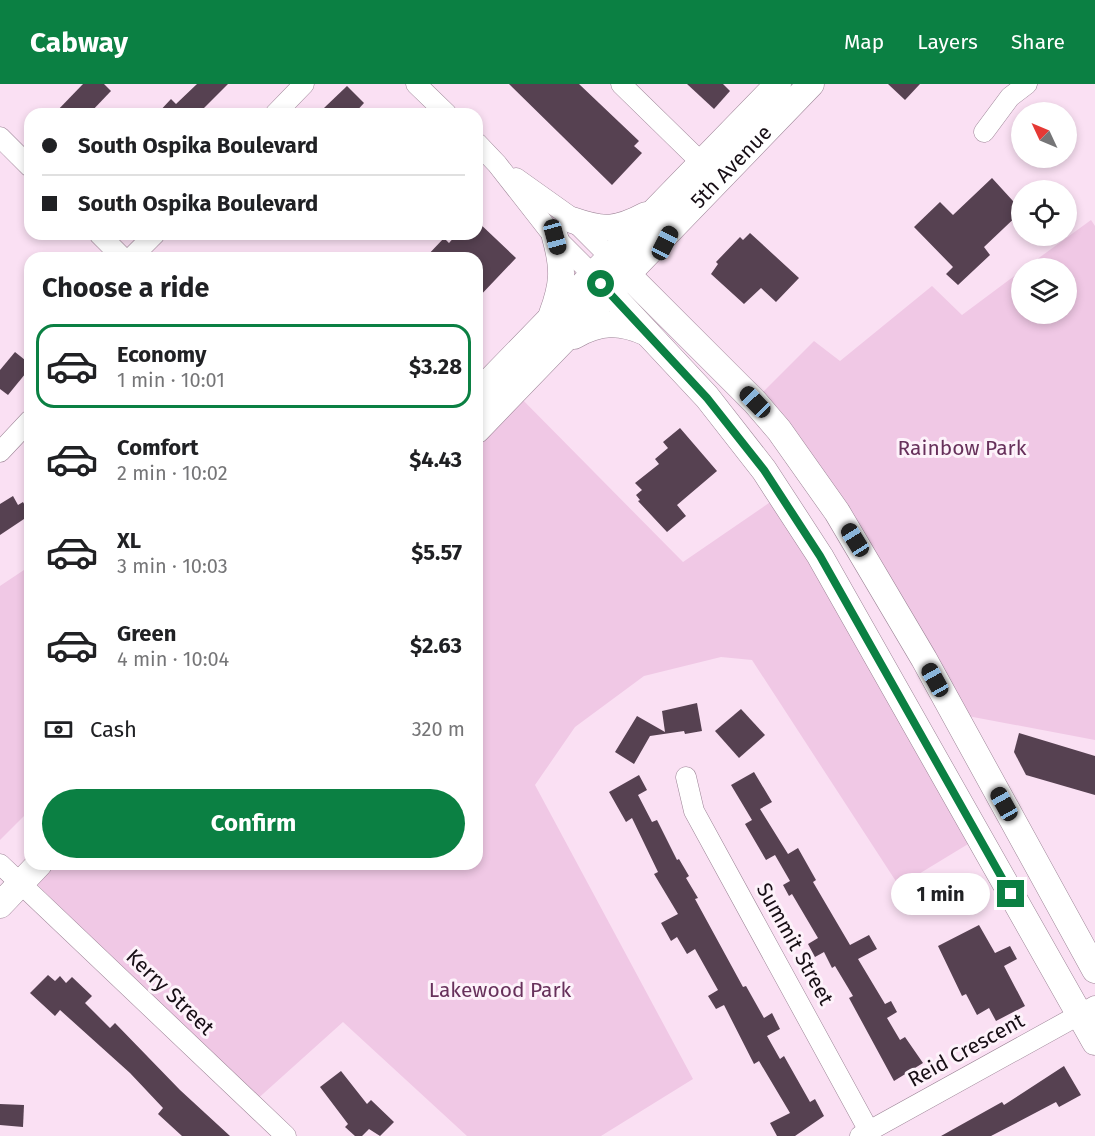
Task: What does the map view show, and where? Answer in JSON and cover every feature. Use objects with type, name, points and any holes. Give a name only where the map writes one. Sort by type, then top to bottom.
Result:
[{"type":"main road","name":"5th Avenue","points":[[710,171],[778,84]]},
{"type":"main road","name":"5th Avenue","points":[[483,424],[561,343],[610,275],[665,217],[710,171],[811,84]]},
{"type":"main road","points":[[551,318],[562,288],[563,228],[610,229],[633,222],[665,217],[656,282],[666,312]]},
{"type":"main road","name":"5th Avenue","points":[[483,388],[551,318],[610,275]]},
{"type":"main road","points":[[610,275],[666,312],[755,402],[779,430],[837,512],[924,659],[1095,970]]},
{"type":"main road","points":[[610,275],[647,333],[733,428],[764,470],[815,549],[1088,1011],[1095,1042]]},
{"type":"main road","points":[[561,343],[601,324],[625,324],[647,333]]},
{"type":"main road","points":[[0,905],[33,870]]},
{"type":"street","points":[[280,108],[304,84]]},
{"type":"street","points":[[416,84],[441,108]]},
{"type":"street","points":[[621,84],[710,171]]},
{"type":"street","points":[[984,132],[1010,97],[1027,84]]},
{"type":"street","points":[[0,137],[24,160]]},
{"type":"street","points":[[483,149],[610,275]]},
{"type":"street","points":[[105,240],[117,252]]},
{"type":"street","points":[[137,252],[149,240]]},
{"type":"street","points":[[3,444],[24,425]]},
{"type":"street","name":"Summit Street","points":[[686,777],[694,811],[865,1133]]},
{"type":"street","name":"Kerry Street","points":[[0,864],[286,1136]]},
{"type":"street","name":"Reid Crescent","points":[[865,1133],[1088,1011]]},
{"type":"green space","name":"Rainbow Park","points":[[1091,220],[1095,226],[1095,740],[957,714],[762,393],[814,341],[840,361],[932,286],[962,315],[1011,278],[1011,324],[1077,324],[1077,258],[1039,258],[1055,246],[1077,246],[1077,230]]},
{"type":"green space","name":"Lakewood Park","points":[[502,379],[683,562],[788,490],[978,838],[899,886],[752,660],[721,657],[644,676],[575,727],[535,785],[693,1079],[601,1136],[467,1136],[343,1022],[253,1103],[25,872],[27,870],[483,870],[483,399]]},
{"type":"green space","points":[[24,570],[24,816],[0,840],[0,586]]},
{"type":"building","points":[[83,84],[104,84],[111,91],[95,108],[60,108]]},
{"type":"building","points":[[197,84],[228,84],[204,108],[163,108],[171,99],[176,104]]},
{"type":"building","points":[[509,84],[579,84],[639,141],[634,146],[642,153],[612,185]]},
{"type":"building","points":[[687,84],[723,84],[730,91],[714,109]]},
{"type":"building","points":[[888,84],[920,84],[905,100]]},
{"type":"building","points":[[347,86],[364,103],[359,108],[324,108]]},
{"type":"building","points":[[992,178],[1011,199],[1011,221],[984,247],[990,255],[958,285],[946,274],[953,267],[914,227],[940,202],[953,215]]},
{"type":"building","points":[[483,227],[516,258],[483,293],[483,252],[431,252],[442,240],[449,243],[452,240],[483,240]]},
{"type":"building","points":[[750,233],[799,278],[776,302],[761,288],[744,304],[711,274],[718,264],[716,262],[740,237],[743,240]]},
{"type":"building","points":[[15,352],[24,359],[24,375],[8,395],[0,389],[0,370]]},
{"type":"building","points":[[680,428],[717,471],[677,505],[686,516],[667,532],[638,501],[640,500],[636,495],[642,490],[635,483],[659,464],[655,459],[668,448],[663,442]]},
{"type":"building","points":[[13,496],[18,505],[23,502],[24,504],[24,519],[0,535],[0,504]]},
{"type":"building","points":[[697,703],[702,731],[650,736],[634,764],[615,752],[637,716],[665,732],[662,711]]},
{"type":"building","points":[[741,709],[765,735],[739,758],[715,731]]},
{"type":"building","points":[[1019,733],[1095,756],[1095,795],[1026,775],[1014,752]]},
{"type":"building","points":[[754,772],[772,802],[760,809],[788,854],[798,848],[816,880],[813,882],[850,945],[869,935],[877,949],[858,959],[885,1004],[891,1001],[897,1012],[887,1018],[900,1040],[905,1037],[923,1063],[894,1081],[849,998],[853,996],[835,966],[832,968],[824,952],[815,957],[808,944],[818,938],[792,894],[789,896],[783,885],[790,881],[775,855],[766,860],[745,824],[752,820],[731,785]]},
{"type":"building","points":[[639,775],[647,790],[638,795],[652,822],[657,820],[677,860],[679,859],[689,876],[686,878],[698,898],[695,899],[743,987],[746,986],[764,1018],[772,1013],[780,1029],[767,1036],[780,1059],[784,1056],[810,1102],[815,1099],[824,1116],[795,1136],[777,1136],[770,1123],[790,1113],[759,1061],[754,1064],[724,1005],[716,1009],[708,996],[718,990],[695,949],[687,954],[677,937],[671,941],[661,923],[678,914],[654,874],[658,872],[632,818],[626,822],[609,792]]},
{"type":"building","points":[[979,925],[995,953],[1010,946],[1017,959],[1004,966],[1025,1006],[996,1021],[989,1008],[977,1015],[966,994],[962,996],[938,946]]},
{"type":"building","points":[[48,975],[55,981],[60,976],[66,983],[72,977],[92,996],[85,1003],[110,1028],[115,1023],[180,1090],[230,1136],[182,1136],[158,1114],[163,1108],[130,1073],[60,1010],[55,1016],[30,993]]},
{"type":"building","points":[[1064,1066],[1081,1095],[1059,1107],[1056,1102],[991,1136],[941,1136],[1002,1102],[1004,1105]]},
{"type":"building","points":[[341,1071],[367,1104],[371,1100],[394,1122],[380,1136],[369,1129],[362,1136],[355,1136],[345,1127],[348,1124],[320,1087]]},
{"type":"building","points":[[0,1104],[24,1105],[23,1127],[0,1125]]},
{"type":"route","points":[[601,284],[707,398],[764,470],[820,556],[1011,894]]}]
